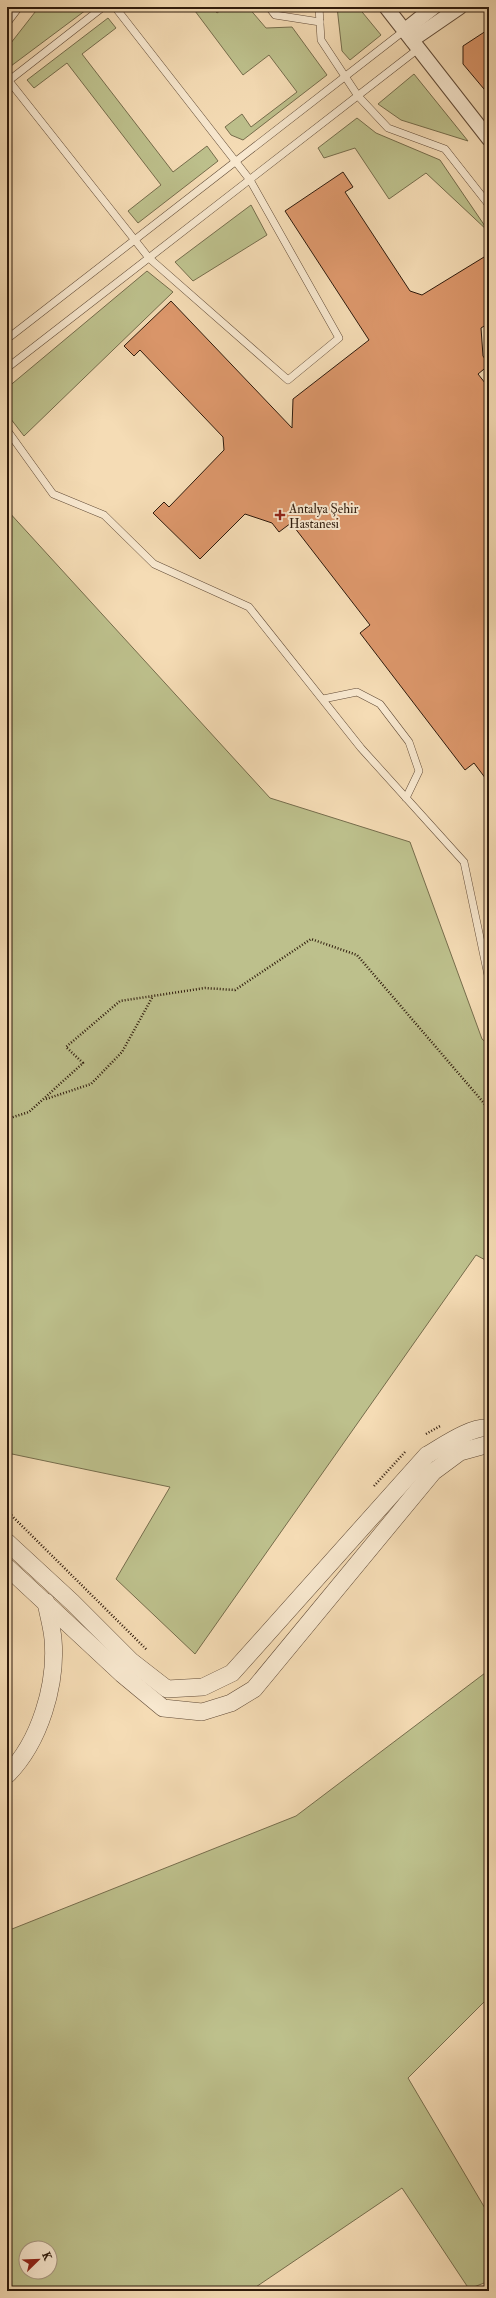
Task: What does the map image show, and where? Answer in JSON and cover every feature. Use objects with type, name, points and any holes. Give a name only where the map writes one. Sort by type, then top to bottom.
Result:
[{"type":"street","points":[[386,7],[489,139]]},
{"type":"street","points":[[412,40],[434,7]]},
{"type":"street","points":[[412,40],[460,7]]},
{"type":"street","points":[[7,1542],[72,1602],[131,1661],[168,1689],[203,1687],[232,1673],[427,1455],[456,1439],[482,1428],[489,1428]]},
{"type":"street","points":[[7,1567],[122,1674],[163,1708],[202,1712],[231,1703],[254,1689],[433,1472],[460,1452],[489,1444]]},
{"type":"street","points":[[7,1775],[37,1730],[51,1689],[53,1638],[46,1602]]},
{"type":"lane","points":[[7,23],[19,7]]},
{"type":"lane","points":[[103,7],[8,82],[148,258],[288,380],[339,338],[250,180],[115,7]]},
{"type":"lane","points":[[269,7],[275,15],[320,22]]},
{"type":"lane","points":[[319,7],[321,40],[358,96],[388,128],[445,149],[489,205]]},
{"type":"lane","points":[[7,339],[345,76],[412,40]]},
{"type":"lane","points":[[7,368],[358,96],[412,40]]},
{"type":"lane","points":[[7,430],[53,494],[104,515],[154,564],[249,607],[361,748],[464,862],[489,980]]},
{"type":"lane","points":[[323,699],[357,692],[380,704],[409,742],[419,771],[406,798]]},
{"type":"path","points":[[7,1119],[29,1112],[83,1063],[66,1046],[120,1001],[205,988],[235,990],[311,939],[357,955],[489,1109]]},
{"type":"path","points":[[43,1099],[91,1084],[122,1052],[153,996]]},
{"type":"path","points":[[422,1437],[434,1428],[447,1424]]},
{"type":"path","points":[[374,1487],[399,1456],[411,1447]]},
{"type":"path","points":[[7,1510],[153,1656]]},
{"type":"green space","points":[[39,7],[90,7],[7,69],[7,48]]},
{"type":"green space","points":[[192,7],[212,7],[217,13],[225,7],[248,7],[266,28],[292,27],[327,75],[243,140],[231,135],[225,127],[242,114],[251,127],[297,92],[269,55],[243,75]]},
{"type":"green space","points":[[337,7],[358,7],[381,35],[350,60],[342,51]]},
{"type":"green space","points":[[108,18],[116,28],[82,54],[173,172],[207,146],[218,161],[138,223],[128,211],[161,185],[67,63],[34,88],[27,80]]},
{"type":"green space","points":[[414,74],[468,141],[401,120],[378,104]]},
{"type":"green space","points":[[357,118],[376,133],[440,160],[489,232],[426,173],[389,199],[355,148],[324,158],[318,148]]},
{"type":"green space","points":[[251,205],[267,235],[193,281],[175,262]]},
{"type":"green space","points":[[147,271],[173,292],[24,436],[7,414],[7,388]]},
{"type":"green space","points":[[7,510],[270,798],[410,842],[482,1039],[489,1045],[489,1262],[476,1255],[195,1654],[116,1579],[170,1487],[12,1454],[7,1449]]},
{"type":"green space","points":[[489,1670],[489,1997],[408,2078],[489,2215],[489,2281],[469,2289],[402,2188],[250,2291],[7,2291],[7,1931],[296,1816]]},
{"type":"building","points":[[489,29],[489,95],[463,64],[463,46]]},
{"type":"building","points":[[343,172],[353,187],[345,192],[410,291],[422,295],[489,254],[489,323],[481,328],[483,356],[489,365],[478,374],[489,388],[489,783],[474,763],[465,770],[360,633],[370,625],[291,523],[279,532],[272,523],[245,514],[200,559],[153,513],[164,502],[169,507],[224,450],[223,437],[140,350],[134,356],[124,346],[171,301],[292,428],[293,399],[369,340],[285,211]]},
{"type":"place","name":"Antalya Şehir Hastanesi","points":[[280,515]]}]
